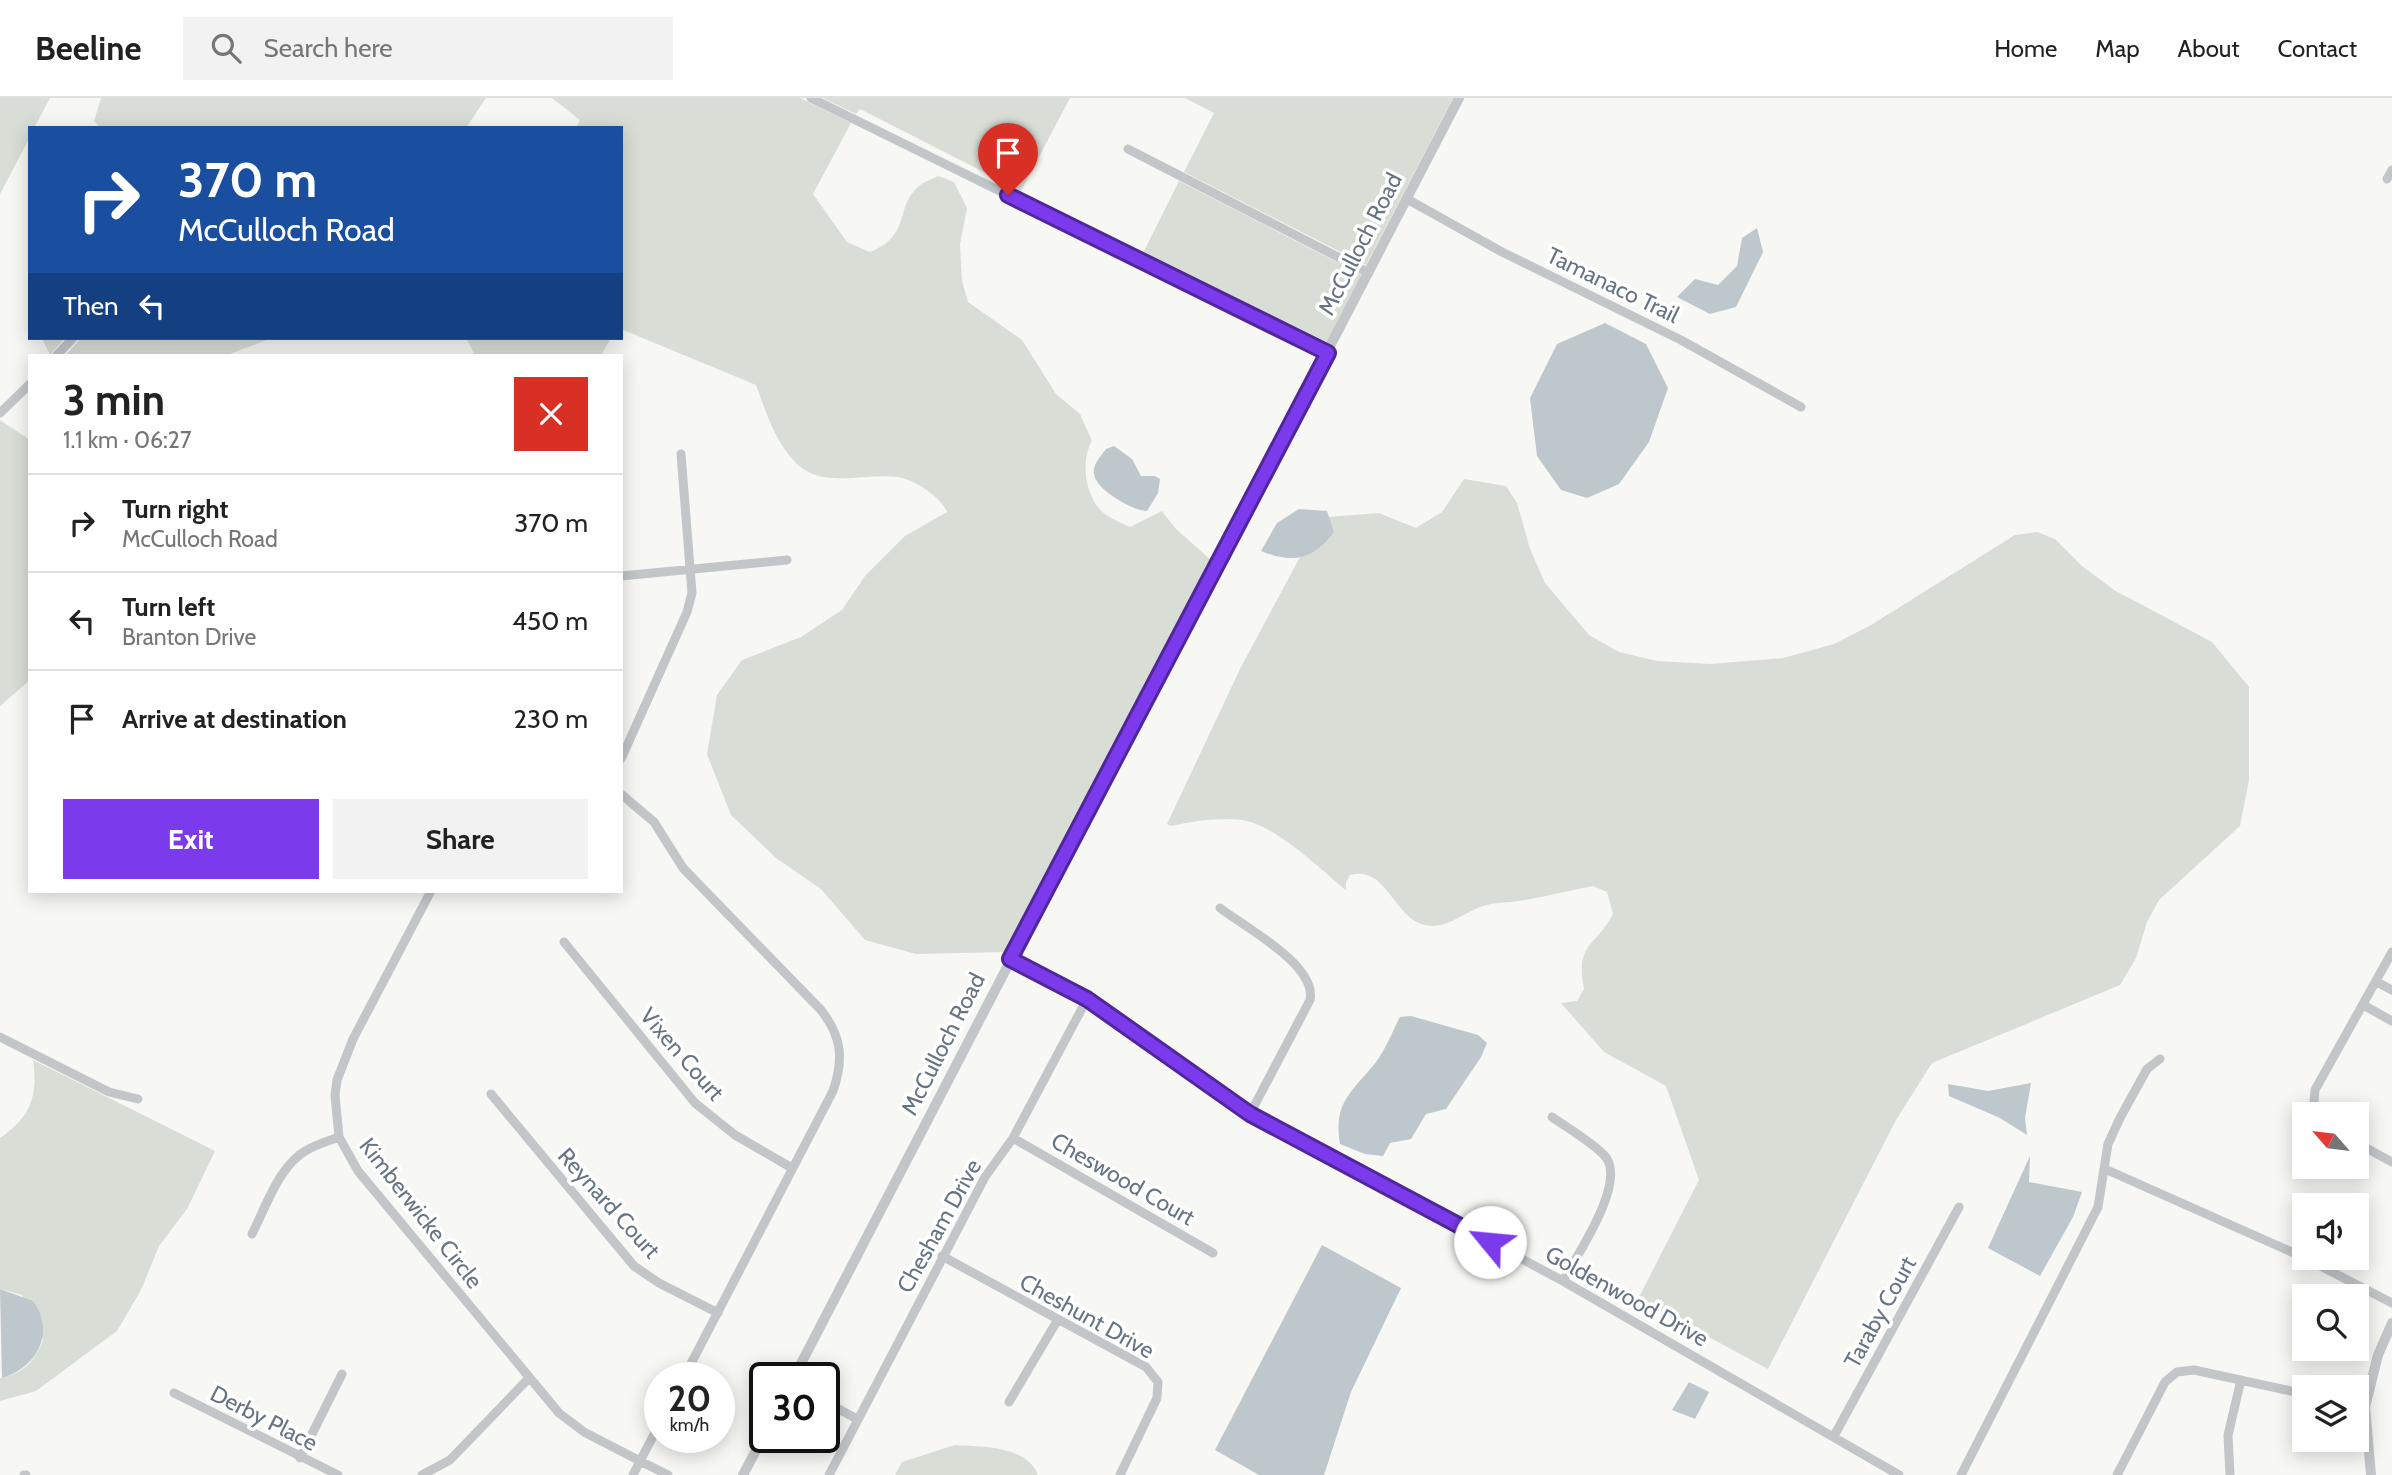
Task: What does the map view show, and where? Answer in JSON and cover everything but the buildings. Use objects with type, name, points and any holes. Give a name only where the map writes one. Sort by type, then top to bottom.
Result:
[{"type":"street","points":[[811,98],[1328,353]]},
{"type":"street","name":"McCulloch Road","points":[[802,1362],[1459,98]]},
{"type":"street","points":[[1128,149],[1369,273]]},
{"type":"street","points":[[2387,179],[2392,170]]},
{"type":"street","name":"Tamanaco Trail","points":[[1407,199],[1502,251],[1681,340],[1801,407]]},
{"type":"street","points":[[58,354],[71,340]]},
{"type":"street","points":[[0,413],[28,386]]},
{"type":"street","points":[[623,755],[687,612],[692,593],[681,454]]},
{"type":"street","points":[[623,576],[787,560]]},
{"type":"street","points":[[623,796],[654,822],[683,868],[834,1027],[842,1054],[833,1091],[692,1362]]},
{"type":"street","name":"Kimberwicke Circle","points":[[430,893],[344,1060],[335,1096],[339,1136],[358,1171],[528,1379],[559,1413],[575,1426],[668,1475]]},
{"type":"street","points":[[1220,908],[1302,968],[1312,988],[1310,1000],[1250,1114]]},
{"type":"street","name":"Vixen Court","points":[[564,942],[695,1102],[735,1135],[792,1168]]},
{"type":"street","points":[[2314,1102],[2315,1090],[2365,1006],[2392,952]]},
{"type":"street","name":"Goldenwood Drive","points":[[1010,959],[1087,999],[1250,1114],[1563,1281],[1899,1475]]},
{"type":"street","points":[[2377,982],[2392,990]]},
{"type":"street","name":"Chesham Drive","points":[[829,1475],[942,1256],[985,1177],[1013,1138],[1087,999]]},
{"type":"street","points":[[2365,1006],[2392,1021]]},
{"type":"street","points":[[0,1037],[109,1092],[138,1099]]},
{"type":"street","points":[[1961,1475],[2098,1207],[2108,1144],[2124,1109],[2147,1069],[2160,1059]]},
{"type":"street","name":"Reynard Court","points":[[491,1094],[634,1266],[659,1283],[718,1313]]},
{"type":"street","points":[[1552,1117],[1606,1156],[1613,1170],[1611,1190],[1563,1281]]},
{"type":"street","points":[[252,1234],[285,1171],[306,1150],[339,1136]]},
{"type":"street","name":"Cheswood Court","points":[[1013,1138],[1213,1253]]},
{"type":"street","points":[[2370,1150],[2392,1162]]},
{"type":"street","points":[[2105,1169],[2292,1252]]},
{"type":"street","name":"Taraby Court","points":[[1834,1436],[1959,1207]]},
{"type":"street","name":"Cheshunt Drive","points":[[942,1256],[1057,1321],[1146,1367],[1158,1382],[1157,1398],[1120,1475]]},
{"type":"street","points":[[2328,1270],[2392,1303]]},
{"type":"street","points":[[1009,1402],[1057,1321]]},
{"type":"street","points":[[2369,1382],[2392,1323]]},
{"type":"street","points":[[2117,1475],[2165,1382],[2177,1372],[2194,1370],[2292,1391]]},
{"type":"street","points":[[300,1458],[342,1374]]},
{"type":"street","points":[[422,1475],[450,1460],[528,1379]]},
{"type":"street","points":[[2230,1475],[2228,1436],[2241,1380]]},
{"type":"street","name":"Derby Place","points":[[174,1393],[338,1475]]},
{"type":"street","points":[[840,1410],[857,1419]]},
{"type":"street","points":[[2368,1452],[2371,1475]]},
{"type":"street","points":[[633,1475],[644,1453]]},
{"type":"street","points":[[743,1475],[755,1453]]},
{"type":"shaded area","points":[[0,98],[50,98],[35,126],[28,126],[28,141],[0,194]]},
{"type":"shaded area","points":[[101,98],[486,98],[467,126],[98,126],[94,121]]},
{"type":"shaded area","points":[[552,98],[800,98],[851,123],[813,194],[847,242],[870,252],[892,238],[906,204],[920,185],[938,176],[954,182],[967,208],[960,244],[962,281],[968,302],[1022,340],[1056,394],[1080,414],[1092,441],[1086,459],[1086,479],[1098,507],[1107,516],[1130,527],[1162,511],[1175,528],[1213,562],[1007,952],[916,954],[865,940],[821,889],[776,858],[731,815],[707,754],[717,695],[742,660],[801,637],[842,610],[865,576],[905,536],[947,512],[933,495],[904,478],[829,478],[805,470],[781,444],[756,385],[623,330],[623,126],[577,126],[580,120]]},
{"type":"shaded area","points":[[823,98],[1070,98],[1021,191],[860,109],[856,114]]},
{"type":"shaded area","points":[[1185,98],[1453,98],[1366,265],[1184,172],[1214,113]]},
{"type":"shaded area","points":[[1179,181],[1362,275],[1325,346],[1143,253]]},
{"type":"shaded area","points":[[1757,228],[1763,252],[1736,307],[1710,314],[1677,297],[1695,279],[1718,285],[1737,266],[1742,238]]},
{"type":"shaded area","points":[[1605,323],[1646,344],[1668,388],[1649,442],[1619,484],[1587,498],[1561,490],[1537,456],[1530,398],[1557,344]]},
{"type":"shaded area","points":[[43,340],[63,340],[51,354]]},
{"type":"shaded area","points":[[79,340],[267,340],[230,354],[67,354]]},
{"type":"shaded area","points":[[467,340],[610,340],[602,354],[474,354]]},
{"type":"shaded area","points":[[0,420],[28,439],[28,682],[0,706]]},
{"type":"shaded area","points":[[1114,446],[1132,459],[1141,476],[1155,476],[1160,479],[1158,493],[1147,511],[1116,498],[1096,480],[1096,464],[1106,449]]},
{"type":"shaded area","points":[[1464,479],[1506,486],[1517,503],[1530,549],[1545,583],[1589,635],[1619,652],[1657,661],[1710,664],[1783,658],[1834,644],[1871,625],[2015,535],[2037,532],[2055,539],[2082,566],[2114,590],[2212,642],[2249,687],[2249,780],[2240,826],[2159,900],[2147,922],[2136,958],[2120,985],[1932,1063],[1896,1120],[1768,1369],[1638,1299],[1699,1180],[1666,1086],[1604,1052],[1561,1003],[1577,1001],[1584,989],[1584,954],[1613,914],[1607,892],[1593,886],[1515,902],[1491,904],[1432,926],[1419,923],[1409,916],[1374,878],[1363,874],[1350,875],[1346,890],[1297,849],[1255,824],[1224,819],[1171,826],[1167,824],[1241,667],[1307,544],[1328,517],[1379,513],[1416,528],[1442,512]]},
{"type":"shaded area","points":[[1299,509],[1327,511],[1334,532],[1318,549],[1302,557],[1283,557],[1261,551],[1277,523]]},
{"type":"shaded area","points":[[1411,1016],[1478,1035],[1487,1043],[1481,1057],[1446,1109],[1426,1114],[1411,1139],[1390,1143],[1383,1156],[1365,1154],[1340,1144],[1339,1118],[1346,1098],[1380,1057],[1400,1017]]},
{"type":"shaded area","points":[[33,1060],[215,1151],[187,1209],[159,1246],[141,1290],[117,1331],[36,1391],[0,1401],[0,1378],[22,1370],[36,1354],[43,1340],[22,1295],[0,1289],[0,1138],[19,1122],[30,1105],[34,1084]]},
{"type":"shaded area","points":[[2031,1083],[2025,1118],[2027,1135],[2000,1118],[1949,1096],[1948,1084],[1988,1091]]},
{"type":"shaded area","points":[[2030,1156],[2029,1182],[2082,1192],[2073,1217],[2040,1276],[1988,1248]]},
{"type":"shaded area","points":[[1322,1245],[1401,1288],[1351,1392],[1324,1475],[1259,1475],[1215,1450]]},
{"type":"shaded area","points":[[0,1289],[33,1301],[43,1325],[43,1336],[33,1357],[25,1366],[2,1378]]},
{"type":"shaded area","points":[[1689,1382],[1709,1392],[1695,1419],[1672,1410]]},
{"type":"shaded area","points":[[955,1445],[990,1447],[1014,1453],[1032,1465],[1038,1475],[895,1475],[902,1462]]},
{"type":"route","points":[[1008,195],[1328,353],[1010,959],[1087,999],[1250,1114],[1490,1242]]}]
